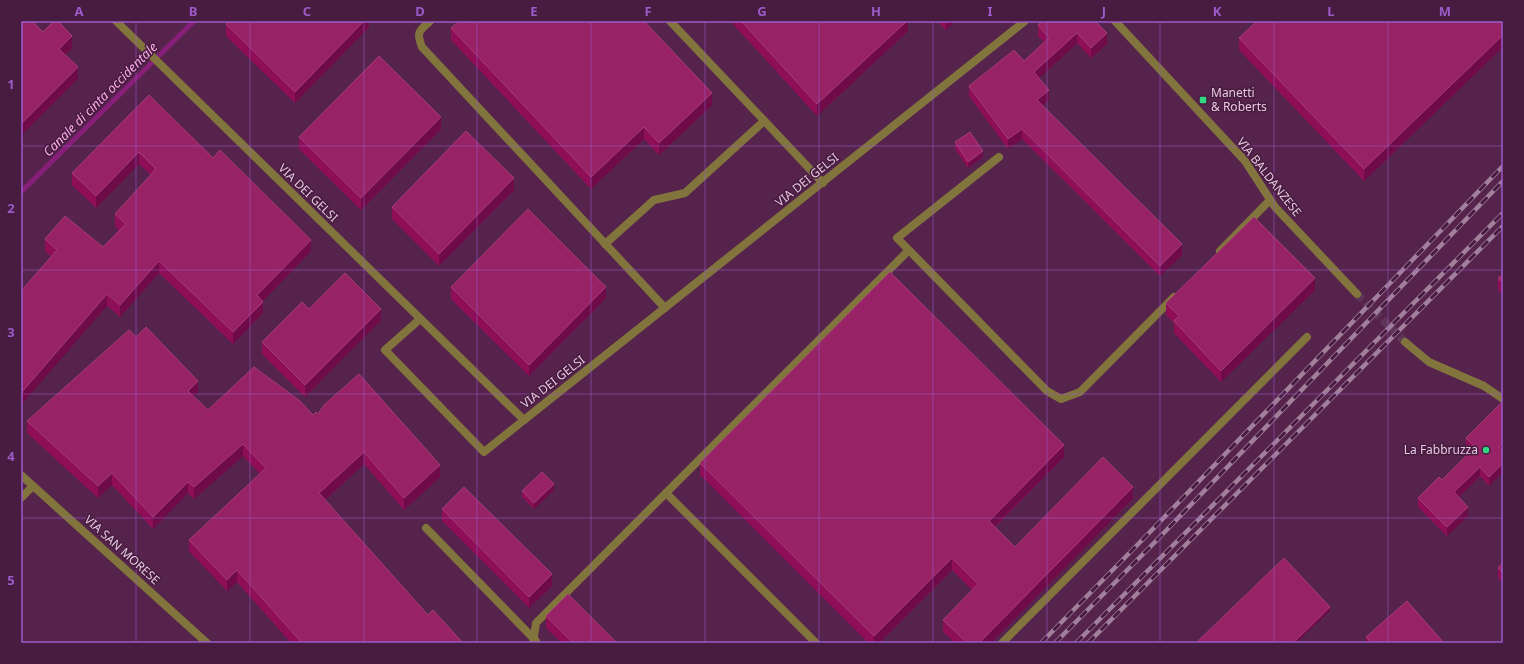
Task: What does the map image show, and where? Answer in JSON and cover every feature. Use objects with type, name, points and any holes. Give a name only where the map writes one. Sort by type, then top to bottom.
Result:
[{"type":"street","name":"VIA DEI GELSI","points":[[116,21],[524,420],[1025,21]]},
{"type":"street","points":[[430,21],[419,31],[418,36],[422,47],[665,308]]},
{"type":"street","points":[[670,21],[823,183]]},
{"type":"street","name":"VIA BALDANZESE","points":[[1115,21],[1244,161],[1270,200],[1280,212],[1357,294]]},
{"type":"street","points":[[605,244],[654,200],[685,193],[764,121]]},
{"type":"street","points":[[999,157],[897,238],[908,251],[1047,391],[1061,398],[1080,392],[1180,291]]},
{"type":"street","points":[[1213,258],[1270,200]]},
{"type":"street","points":[[535,642],[536,623],[908,251]]},
{"type":"street","points":[[420,319],[385,350],[484,452],[524,420]]},
{"type":"street","points":[[1002,643],[1307,337]]},
{"type":"street","points":[[1405,342],[1429,362],[1484,386],[1503,399]]},
{"type":"street","name":"VIA SAN MORESE","points":[[21,475],[207,643]]},
{"type":"street","points":[[21,498],[33,486]]},
{"type":"street","points":[[666,493],[816,643]]},
{"type":"street","points":[[426,528],[535,642]]},
{"type":"shaded area","points":[[21,21],[1503,21],[1503,643],[21,643]]},
{"type":"building","points":[[21,21],[32,21],[43,32],[54,21],[58,21],[72,36],[59,49],[78,67],[21,124]]},
{"type":"building","points":[[229,21],[364,21],[295,92],[226,24]]},
{"type":"building","points":[[459,21],[644,21],[712,93],[659,143],[644,127],[591,177],[451,28]]},
{"type":"building","points":[[741,21],[907,21],[817,104]]},
{"type":"building","points":[[1042,21],[1095,21],[1107,33],[1091,48],[1077,33],[1034,72],[1049,90],[1037,100],[1182,244],[1160,266],[1022,129],[1008,139],[969,86],[1014,50],[1024,61],[1049,38],[1038,25]]},
{"type":"building","points":[[1257,21],[1503,21],[1503,35],[1364,169],[1239,38]]},
{"type":"building","points":[[379,56],[441,117],[361,198],[299,137]]},
{"type":"building","points":[[149,95],[213,158],[220,150],[311,240],[257,295],[263,302],[233,332],[159,261],[120,305],[107,294],[21,393],[21,291],[57,250],[45,239],[65,216],[103,247],[126,224],[115,214],[156,169],[139,152],[96,196],[72,173]]},
{"type":"building","points":[[466,131],[514,178],[439,254],[392,207]]},
{"type":"building","points":[[970,132],[983,151],[968,162],[955,142]]},
{"type":"building","points":[[528,209],[606,287],[529,365],[451,287]]},
{"type":"building","points":[[1254,217],[1315,278],[1221,371],[1174,321],[1179,316],[1166,303]]},
{"type":"building","points":[[890,272],[1064,445],[989,521],[1015,547],[1103,457],[1133,487],[979,643],[967,643],[943,620],[978,584],[952,558],[874,636],[700,463]]},
{"type":"building","points":[[345,273],[381,309],[305,385],[262,342],[302,302],[309,309]]},
{"type":"building","points":[[1503,274],[1503,283],[1498,278]]},
{"type":"building","points":[[146,327],[198,381],[188,391],[208,410],[254,367],[300,401],[313,415],[316,412],[318,414],[324,405],[359,374],[440,465],[404,498],[364,452],[319,493],[428,615],[433,610],[463,643],[302,643],[237,570],[227,580],[189,540],[266,468],[243,444],[194,487],[188,482],[153,517],[112,473],[98,486],[27,421],[129,330],[136,337]]},
{"type":"building","points":[[1502,402],[1503,443],[1499,447],[1503,450],[1503,463],[1489,477],[1480,467],[1454,492],[1468,507],[1447,527],[1418,498],[1439,477],[1442,480],[1475,447],[1466,438]]},
{"type":"building","points":[[542,472],[554,484],[534,503],[522,491]]},
{"type":"building","points":[[464,487],[552,574],[529,597],[442,509]]},
{"type":"building","points":[[1284,558],[1330,607],[1293,643],[1196,643]]},
{"type":"building","points":[[1503,562],[1503,573],[1498,568]]},
{"type":"building","points":[[568,594],[617,643],[573,643],[546,616]]},
{"type":"building","points":[[1407,601],[1444,643],[1372,643],[1366,637]]},
{"type":"waterway","name":"Canale di cinta occidentale","points":[[21,192],[194,21]]},
{"type":"tunnel","points":[[1357,294],[1405,342]]},
{"type":"railway","points":[[1041,643],[1503,166]]},
{"type":"railway","points":[[1055,643],[1156,541],[1503,181]]},
{"type":"railway","points":[[1076,643],[1503,213]]},
{"type":"railway","points":[[1088,643],[1503,226]]},
{"type":"place","name":"Manetti & Roberts","points":[[1203,100]]},
{"type":"place","name":"La Fabbruzza","points":[[1486,450]]}]
